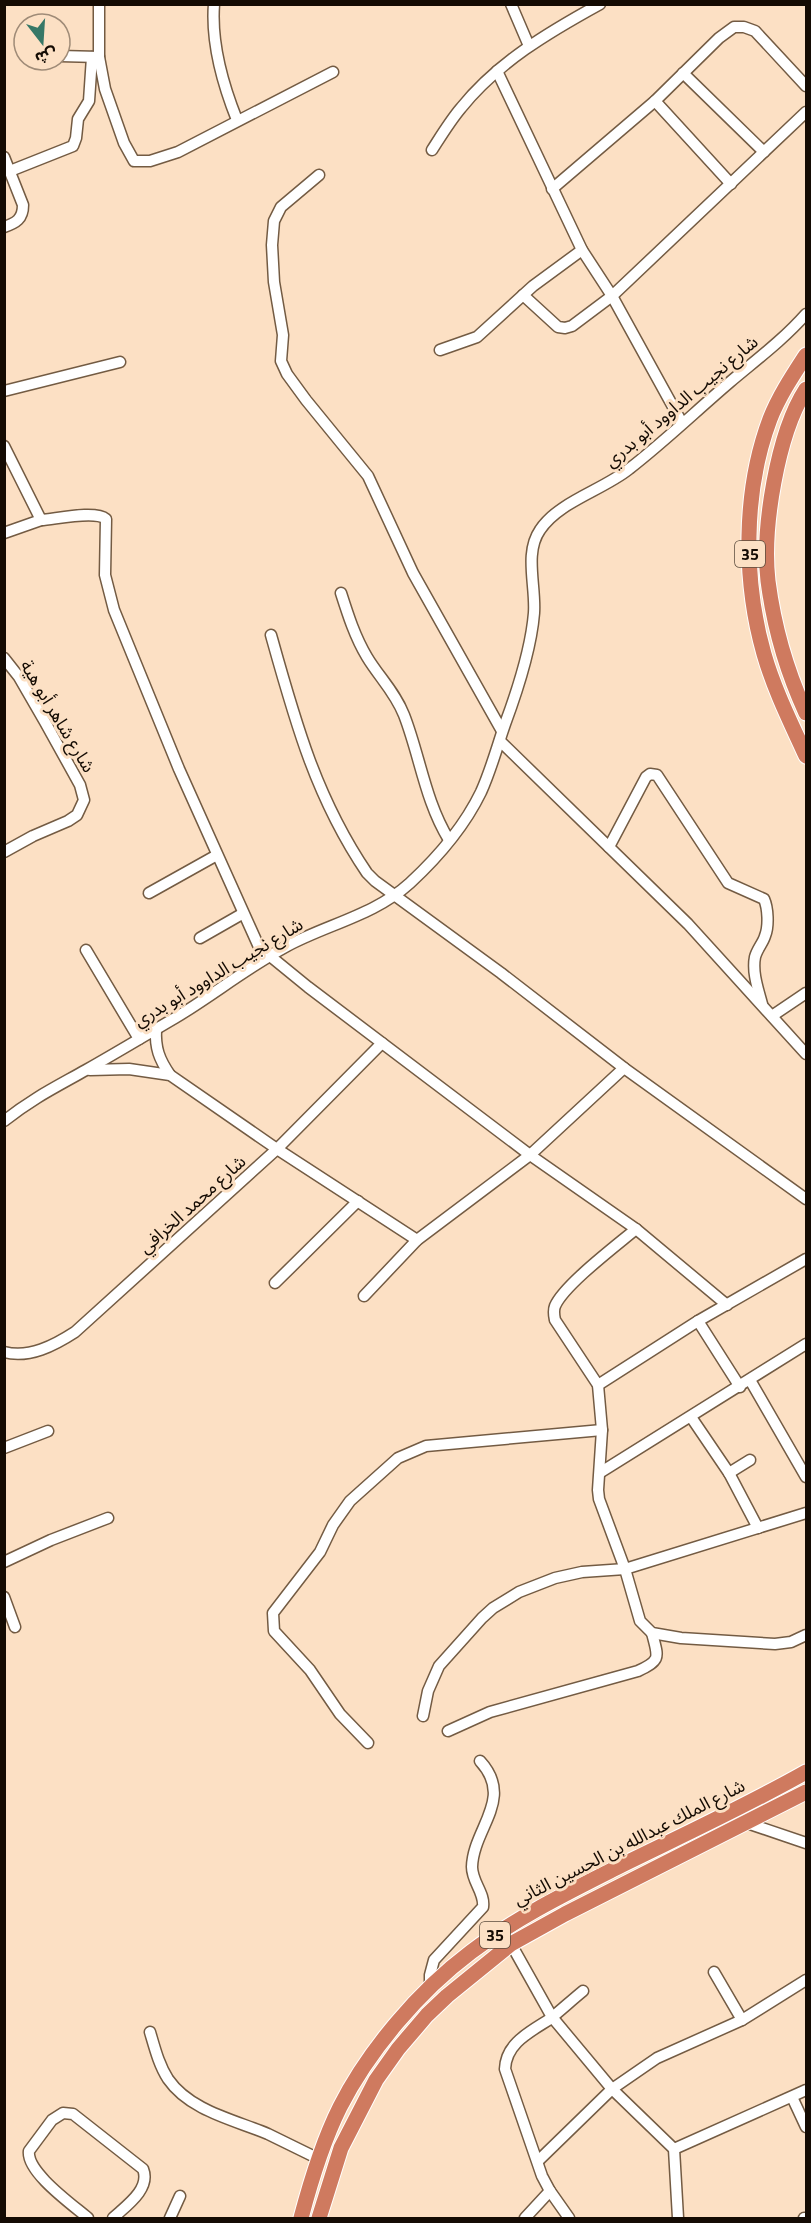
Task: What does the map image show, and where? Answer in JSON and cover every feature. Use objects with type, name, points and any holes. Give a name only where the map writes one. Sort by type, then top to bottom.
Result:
[{"type":"highway","name":"35","points":[[807,355],[785,388],[770,419],[755,480],[750,550],[752,588],[765,655],[807,756]]},
{"type":"highway","name":"35","points":[[807,389],[782,449],[774,482],[767,545],[768,581],[781,651],[807,713]]},
{"type":"highway","name":"شارع الملك عبدالله بن الحسين الثاني","points":[[301,2218],[318,2158],[339,2108],[356,2078],[380,2043],[430,1988],[470,1952],[553,1899],[807,1772]]},
{"type":"highway","name":"شارع الملك عبدالله بن الحسين الثاني","points":[[319,2218],[341,2148],[381,2073],[427,2015],[512,1944],[565,1914],[807,1792]]},
{"type":"street","points":[[10,171],[67,150],[72,146],[76,138],[78,119],[87,106],[96,57],[99,4]]},
{"type":"street","points":[[214,4],[213,16],[219,58],[229,100],[237,120]]},
{"type":"street","points":[[511,4],[529,46]]},
{"type":"street","points":[[432,150],[460,109],[497,71],[529,46],[600,4]]},
{"type":"street","points":[[552,189],[655,101],[727,31],[734,27],[744,27],[755,32],[807,86]]},
{"type":"street","points":[[72,56],[96,57]]},
{"type":"street","points":[[96,57],[128,153],[134,161],[143,162],[178,152],[333,72]]},
{"type":"street","points":[[497,71],[582,250],[612,296],[682,423]]},
{"type":"street","points":[[683,73],[764,152]]},
{"type":"street","points":[[655,101],[731,184]]},
{"type":"street","points":[[523,295],[558,327],[562,329],[572,326],[612,296],[807,112]]},
{"type":"street","points":[[4,157],[23,212],[18,221],[4,227]]},
{"type":"street","points":[[319,175],[281,207],[274,221],[273,282],[283,335],[281,361],[287,374],[368,476],[413,573],[501,736],[688,924],[807,1054]]},
{"type":"street","points":[[440,350],[477,337],[523,295],[582,250]]},
{"type":"street","name":"شارع نجيب الداوود أبو بدري","points":[[4,1121],[24,1105],[156,1029],[288,945],[344,921],[394,895],[411,882],[449,840],[474,806],[487,777],[513,703],[531,637],[535,588],[532,543],[539,530],[569,505],[630,469],[807,314]]},
{"type":"street","points":[[4,391],[120,362]]},
{"type":"street","points":[[4,446],[41,520]]},
{"type":"street","points":[[4,533],[41,520],[93,515],[106,519],[105,575],[111,602],[167,742],[242,914],[259,947],[269,957],[530,1155],[636,1229],[727,1305]]},
{"type":"street","points":[[341,593],[351,625],[367,657],[398,702],[433,807],[449,840]]},
{"type":"street","points":[[271,634],[298,734],[333,817],[368,873],[624,1068],[807,1199]]},
{"type":"street","name":"شارع شاهر أبو هية","points":[[4,658],[19,677],[80,784],[84,800],[76,815],[68,821],[4,852]]},
{"type":"street","points":[[609,847],[646,777],[650,774],[657,775],[728,883],[764,899],[767,906],[766,935],[755,962],[756,985],[763,1007]]},
{"type":"street","points":[[149,893],[217,855]]},
{"type":"street","points":[[200,938],[242,914]]},
{"type":"street","points":[[86,950],[139,1039]]},
{"type":"street","points":[[772,1016],[807,993]]},
{"type":"street","points":[[156,1029],[155,1045],[159,1060],[170,1075],[417,1240]]},
{"type":"street","name":"شارع محمد الخرافي","points":[[4,1352],[12,1354],[34,1352],[55,1345],[75,1332],[278,1149],[382,1043]]},
{"type":"street","points":[[364,1296],[417,1240],[530,1155],[624,1068]]},
{"type":"street","points":[[85,1071],[129,1069],[170,1075]]},
{"type":"street","points":[[275,1283],[358,1201]]},
{"type":"street","points":[[448,1731],[490,1712],[638,1671],[655,1663],[658,1654],[652,1633],[639,1621],[625,1569],[602,1509],[598,1490],[602,1430],[598,1384],[555,1320],[554,1308],[588,1270],[636,1229]]},
{"type":"street","points":[[598,1384],[698,1321],[807,1259]]},
{"type":"street","points":[[698,1321],[740,1387]]},
{"type":"street","points":[[601,1472],[750,1380],[805,1349]]},
{"type":"street","points":[[750,1380],[807,1477]]},
{"type":"street","points":[[691,1417],[729,1473],[758,1528]]},
{"type":"street","points":[[368,1743],[340,1713],[310,1670],[274,1630],[272,1622],[273,1613],[320,1552],[333,1525],[350,1501],[398,1458],[426,1446],[602,1430]]},
{"type":"street","points":[[4,1448],[48,1431]]},
{"type":"street","points":[[729,1473],[750,1460]]},
{"type":"street","points":[[423,1716],[428,1691],[439,1666],[493,1608],[519,1592],[555,1578],[582,1572],[625,1569],[807,1512]]},
{"type":"street","points":[[4,1562],[51,1540],[108,1518]]},
{"type":"street","points":[[4,1597],[15,1627]]},
{"type":"street","points":[[652,1633],[681,1638],[775,1644],[790,1642],[807,1635]]},
{"type":"street","points":[[430,1988],[430,1975],[434,1960],[483,1907],[482,1894],[474,1879],[472,1869],[476,1848],[494,1800],[494,1787],[489,1771],[480,1761]]},
{"type":"street","points":[[747,1823],[807,1843]]},
{"type":"street","points":[[512,1944],[552,2017],[612,2089],[674,2149],[678,2218]]},
{"type":"street","points":[[714,1971],[742,2020]]},
{"type":"street","points":[[538,2161],[612,2089],[657,2058],[742,2020],[807,1980]]},
{"type":"street","points":[[569,2218],[550,2191],[504,2069],[505,2060],[514,2045],[583,1991]]},
{"type":"street","points":[[150,2032],[158,2061],[169,2081],[182,2094],[209,2111],[267,2134],[318,2158]]},
{"type":"street","points":[[674,2149],[807,2090]]},
{"type":"street","points":[[792,2097],[807,2127]]},
{"type":"street","points":[[88,2218],[44,2179],[33,2166],[29,2156],[29,2151],[52,2120],[63,2113],[73,2114],[142,2169],[145,2176],[142,2187],[113,2218]]},
{"type":"street","points":[[525,2218],[550,2191]]},
{"type":"street","points":[[170,2218],[180,2196]]}]
